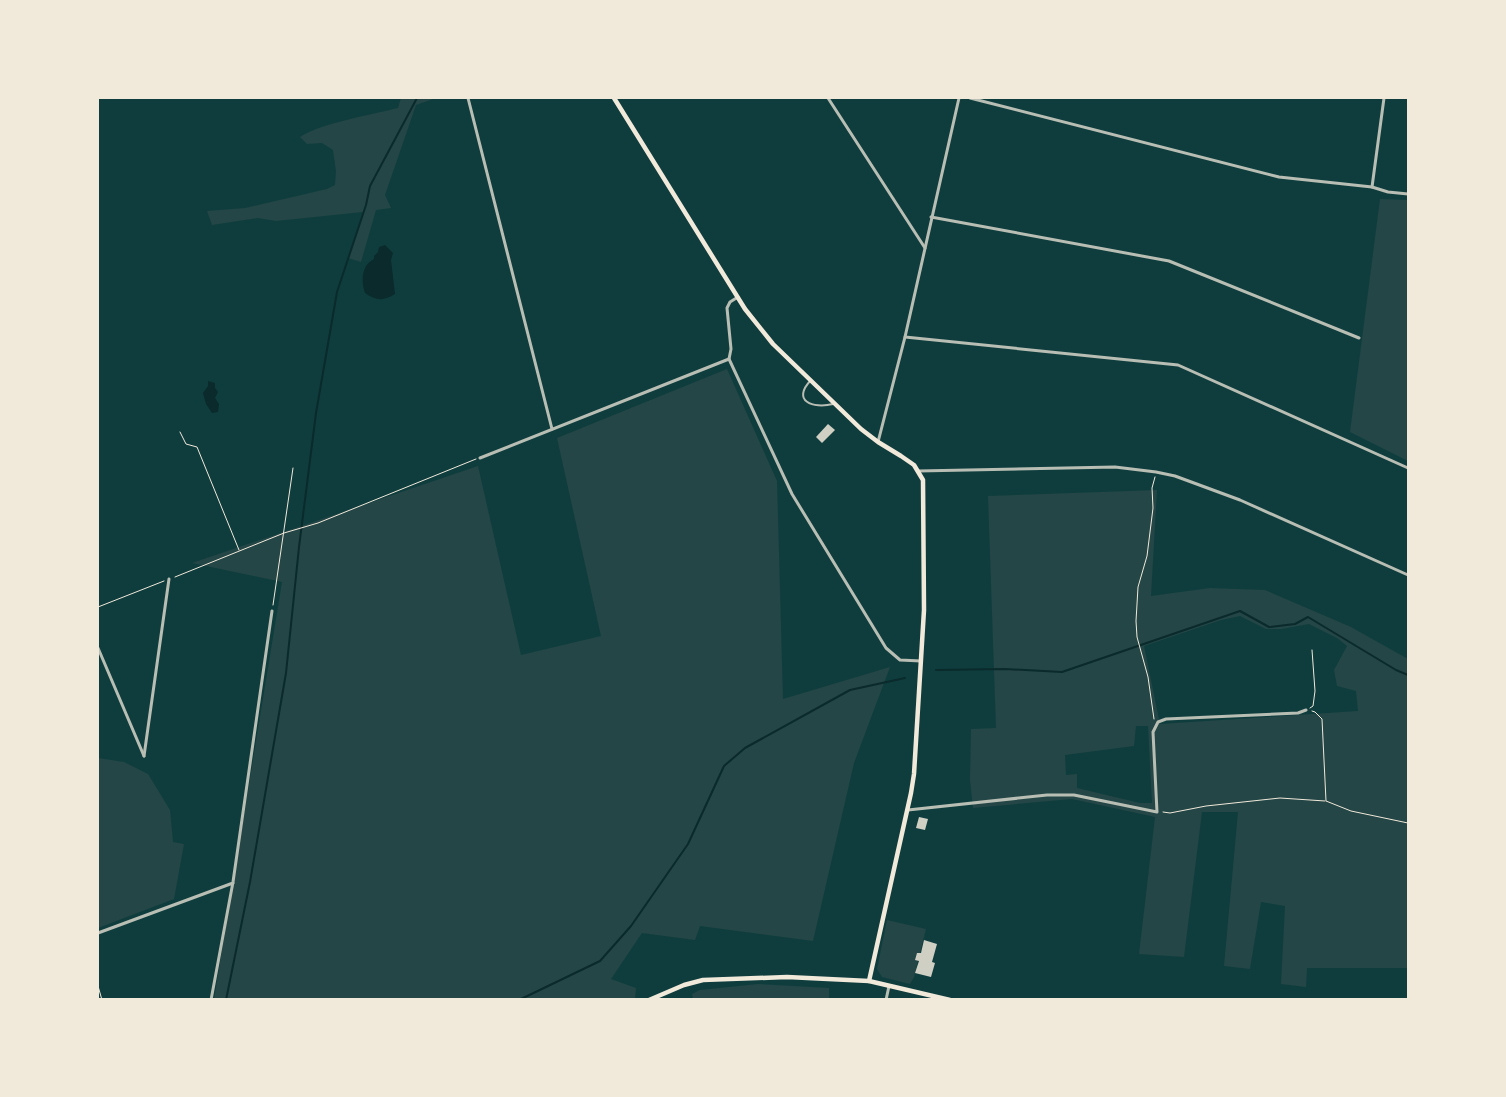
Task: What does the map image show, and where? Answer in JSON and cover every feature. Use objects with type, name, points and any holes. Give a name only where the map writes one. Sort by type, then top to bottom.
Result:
[{"type":"main road","points":[[614,98],[738,297],[773,344],[834,404],[878,442],[909,461],[923,480],[924,610],[914,774],[908,810],[869,981]]},
{"type":"main road","points":[[649,1000],[684,985],[703,980],[787,976],[869,981],[950,1000]]},
{"type":"street","points":[[468,98],[552,429]]},
{"type":"street","points":[[828,98],[924,248]]},
{"type":"street","points":[[878,442],[959,98]]},
{"type":"street","points":[[970,98],[1280,177],[1372,187],[1388,192],[1408,194]]},
{"type":"street","points":[[1372,187],[1384,98]]},
{"type":"street","points":[[931,217],[1169,261],[1358,338]]},
{"type":"street","points":[[738,297],[730,302],[728,308],[731,349],[729,359],[792,494],[886,648],[900,660],[922,664]]},
{"type":"street","points":[[904,337],[1178,366],[1408,468]]},
{"type":"street","points":[[480,458],[729,359]]},
{"type":"street","points":[[918,471],[1115,467],[1175,476],[1240,500],[1408,575]]},
{"type":"street","points":[[98,648],[144,756],[169,579]]},
{"type":"street","points":[[212,1000],[233,882],[272,611]]},
{"type":"street","points":[[908,810],[1047,794],[1067,794],[1157,812],[1153,732],[1155,724],[1166,719],[1298,713],[1306,710]]},
{"type":"street","points":[[98,933],[233,882]]},
{"type":"street","points":[[886,1000],[889,985]]},
{"type":"lane","points":[[810,380],[803,390],[803,398],[817,406],[834,404]]},
{"type":"path","points":[[180,432],[186,444],[198,447],[239,551]]},
{"type":"path","points":[[98,607],[480,458]]},
{"type":"path","points":[[272,611],[293,468]]},
{"type":"path","points":[[1155,724],[1148,677],[1137,637],[1136,621],[1138,587],[1148,556],[1153,508],[1152,488],[1156,472]]},
{"type":"path","points":[[1306,710],[1313,706],[1315,691],[1312,650]]},
{"type":"path","points":[[1306,710],[1314,712],[1322,719],[1326,801]]},
{"type":"path","points":[[1157,812],[1170,813],[1206,806],[1280,798],[1326,801],[1351,811],[1408,823]]},
{"type":"path","points":[[98,986],[102,1000]]},
{"type":"shaded area","points":[[401,98],[436,98],[416,105],[385,195],[391,208],[376,210],[361,262],[348,258],[363,212],[276,221],[258,218],[212,225],[207,211],[245,208],[327,189],[335,185],[336,171],[333,150],[322,143],[307,144],[300,137],[333,124],[398,108]]},
{"type":"shaded area","points":[[1380,199],[1408,200],[1408,461],[1350,432]]},
{"type":"shaded area","points":[[385,245],[393,253],[391,260],[395,294],[384,299],[376,299],[365,293],[363,274],[364,269],[374,259],[379,247]]},
{"type":"shaded area","points":[[727,369],[777,481],[783,699],[890,667],[854,763],[813,941],[700,926],[695,940],[642,933],[611,979],[636,988],[635,999],[214,999],[282,582],[192,563],[478,466],[521,655],[601,636],[557,438]]},
{"type":"shaded area","points":[[208,381],[215,383],[215,388],[218,392],[215,398],[219,404],[218,412],[212,413],[206,404],[203,393],[208,386]]},
{"type":"shaded area","points":[[1157,490],[1151,596],[1210,588],[1265,590],[1351,627],[1408,659],[1408,968],[1307,968],[1306,987],[1281,984],[1285,906],[1261,902],[1250,969],[1224,966],[1238,812],[1202,812],[1184,957],[1139,954],[1155,817],[1072,799],[973,808],[970,780],[971,729],[996,728],[988,496]],"holes":[[[1240,616],[1266,629],[1281,629],[1309,624],[1337,638],[1347,646],[1334,670],[1337,686],[1356,691],[1358,711],[1160,724],[1144,646],[1221,620]],[[1136,726],[1148,726],[1152,803],[1140,803],[1077,788],[1077,774],[1066,775],[1065,755],[1134,746]]]},
{"type":"shaded area","points":[[98,758],[124,762],[148,774],[170,810],[173,842],[184,844],[174,899],[98,928]]},
{"type":"shaded area","points":[[887,920],[926,929],[914,977],[910,984],[882,977],[877,969]]},
{"type":"shaded area","points":[[758,984],[829,988],[829,999],[693,999],[692,994],[700,990]]},
{"type":"building","points":[[828,424],[835,430],[822,443],[816,437]]},
{"type":"building","points":[[919,817],[928,819],[925,830],[916,828]]},
{"type":"building","points":[[924,940],[937,944],[932,962],[935,963],[931,977],[915,973],[919,961],[915,960],[917,953],[921,953]]},
{"type":"waterway","points":[[226,1000],[250,882],[286,673],[299,547],[316,413],[337,292],[366,205],[370,186],[417,98]]},
{"type":"waterway","points":[[936,670],[1005,669],[1062,672],[1240,611],[1269,627],[1295,624],[1308,617],[1396,670],[1408,675]]},
{"type":"waterway","points":[[519,1000],[600,961],[631,926],[688,844],[724,766],[745,748],[850,690],[905,678]]}]
